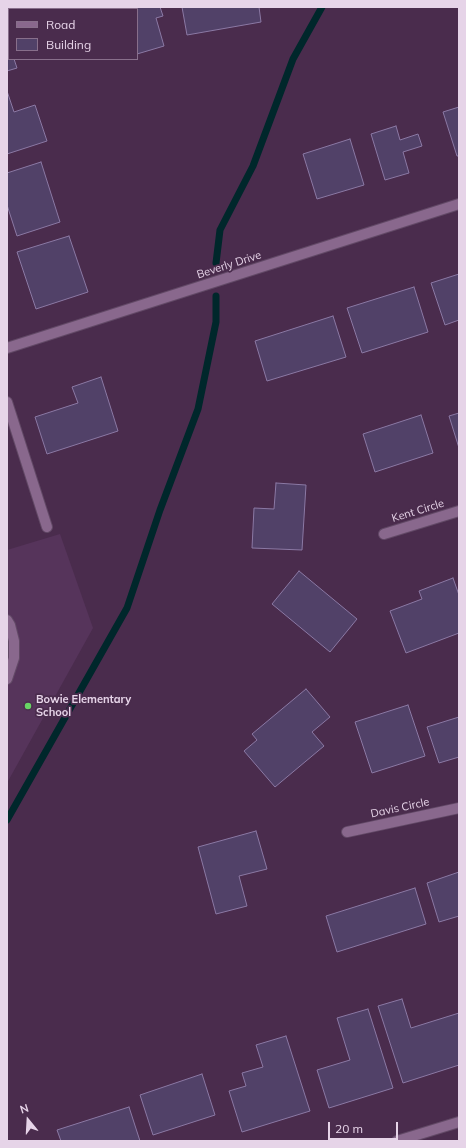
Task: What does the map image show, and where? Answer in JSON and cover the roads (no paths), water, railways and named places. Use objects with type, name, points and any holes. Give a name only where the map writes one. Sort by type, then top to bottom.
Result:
[{"type":"street","name":"Beverly Drive","points":[[7,348],[459,204]]},
{"type":"street","points":[[7,402],[47,527]]},
{"type":"street","name":"Kent Circle","points":[[384,534],[459,511]]},
{"type":"street","points":[[7,620],[14,640],[14,658],[7,679]]},
{"type":"street","name":"Davis Circle","points":[[347,832],[459,808]]},
{"type":"street","points":[[397,1141],[459,1122]]},
{"type":"waterway","points":[[216,263],[220,230],[253,166],[293,59],[322,7]]},
{"type":"waterway","points":[[7,820],[127,608],[160,510],[198,409],[216,322],[216,296]]},
{"type":"place","name":"Bowie Elementary School","points":[[28,706]]}]
